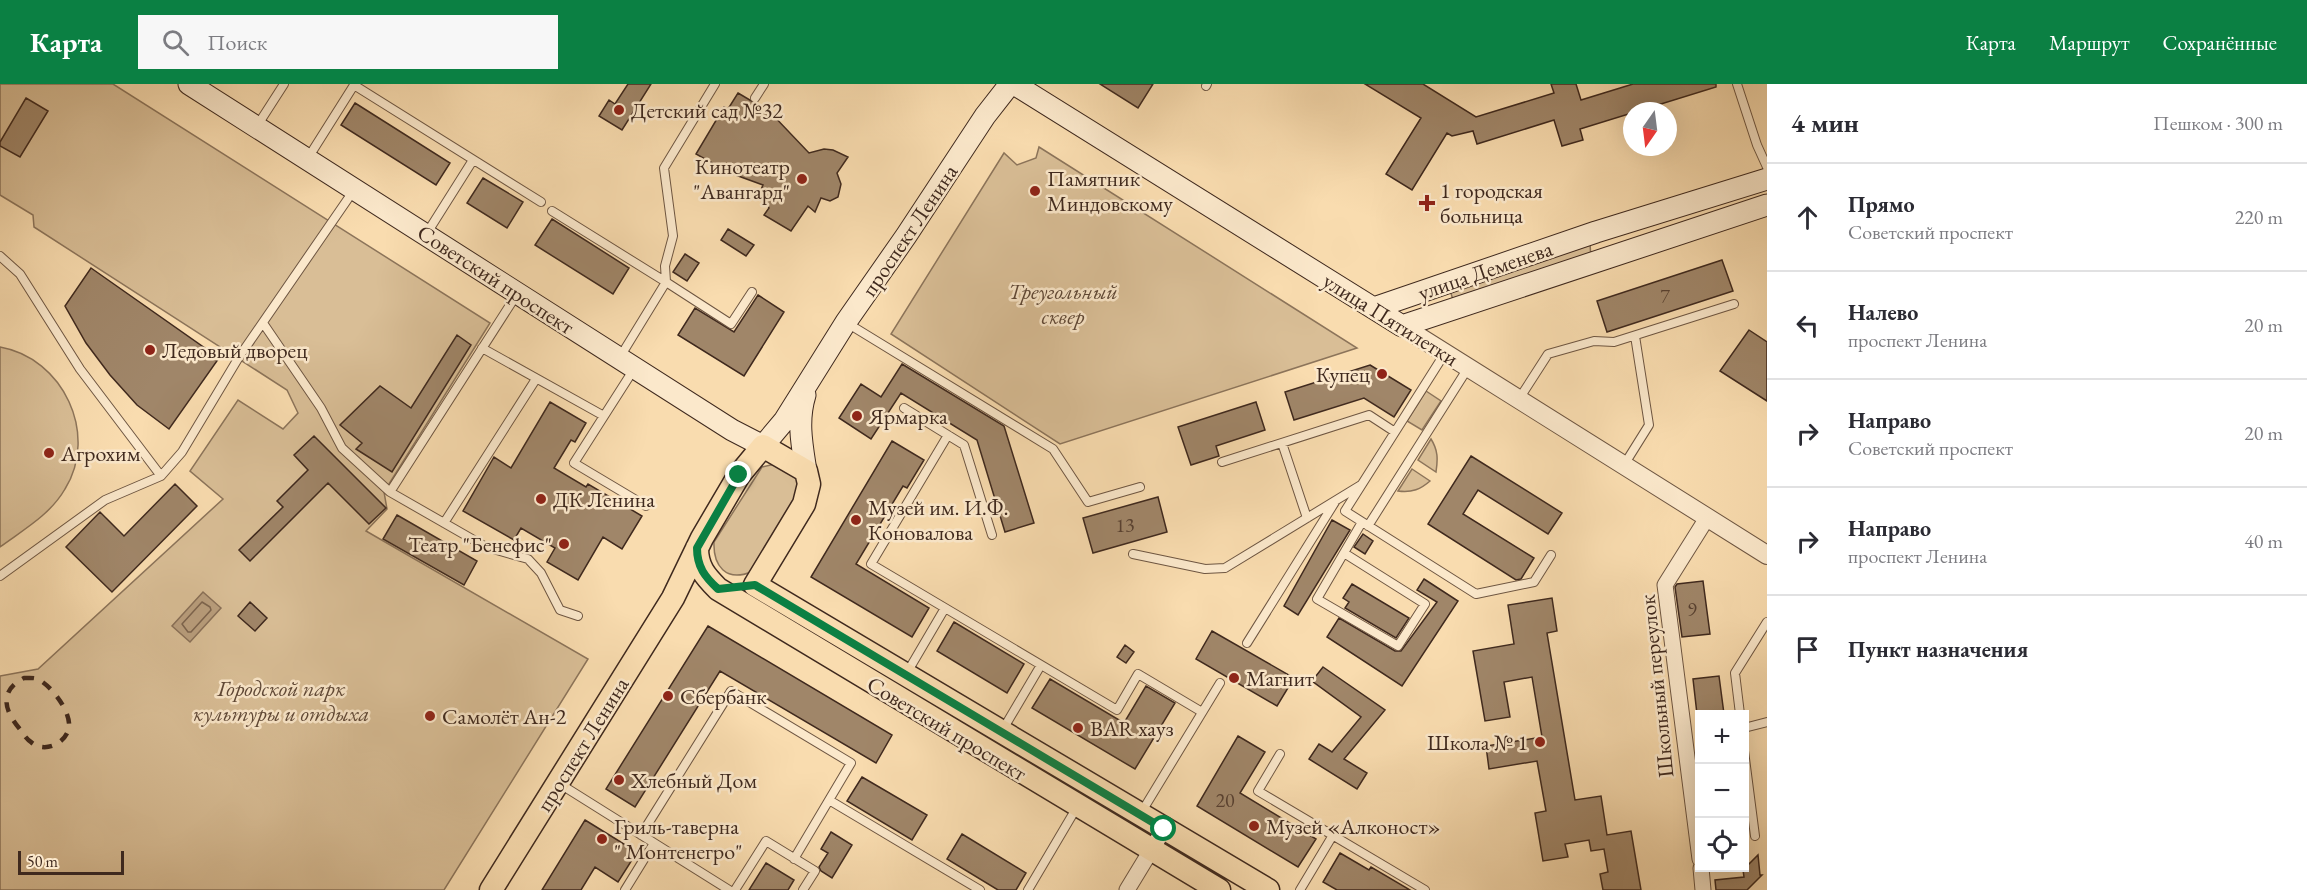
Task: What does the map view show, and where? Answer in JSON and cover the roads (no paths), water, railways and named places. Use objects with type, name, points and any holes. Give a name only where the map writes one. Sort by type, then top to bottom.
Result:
[{"type":"main road","name":"Советский проспект","points":[[189,84],[732,430],[806,471]]},
{"type":"main road","name":"улица Пятилетки","points":[[1012,84],[1402,326]]},
{"type":"main road","name":"проспект Ленина","points":[[491,890],[673,598],[697,548],[739,475],[784,421],[846,322],[986,116],[1012,84]]},
{"type":"main road","name":"улица Деменева","points":[[1374,308],[1596,232],[1767,180]]},
{"type":"main road","name":"улица Деменева","points":[[1402,326],[1767,205]]},
{"type":"main road","points":[[1596,232],[1606,258]]},
{"type":"main road","name":"проспект Ленина","points":[[755,585],[804,504],[809,484],[799,430],[800,414],[811,378]]},
{"type":"main road","name":"Советский проспект","points":[[697,548],[700,568],[706,578],[718,589],[1219,890]]},
{"type":"main road","name":"Советский проспект","points":[[755,585],[1268,890]]},
{"type":"main road","points":[[673,598],[684,591],[755,585]]},
{"type":"street","name":"улица Пятилетки","points":[[1402,326],[1767,555]]},
{"type":"street","name":"Школьный переулок","points":[[1695,820],[1665,585],[1707,518]]},
{"type":"street","points":[[1127,890],[1164,829]]},
{"type":"street","points":[[1701,872],[1703,890]]},
{"type":"lane","points":[[257,127],[284,84]]},
{"type":"lane","points":[[646,506],[574,463],[604,416],[666,282],[665,266],[674,236],[664,168],[715,84]]},
{"type":"lane","points":[[755,98],[764,84]]},
{"type":"lane","points":[[1737,84],[1757,145],[1767,167]]},
{"type":"lane","points":[[307,159],[354,85],[541,202]]},
{"type":"lane","points":[[426,234],[473,160]]},
{"type":"lane","points":[[0,576],[105,500],[161,476],[182,452],[239,357],[355,189]]},
{"type":"lane","points":[[552,211],[731,324],[752,292]]},
{"type":"lane","points":[[0,256],[20,274],[80,369],[161,476]]},
{"type":"lane","points":[[390,492],[518,293]]},
{"type":"lane","points":[[1519,399],[1548,354],[1594,341],[1614,342],[1734,303]]},
{"type":"lane","points":[[846,322],[1053,449],[1088,502],[1140,487]]},
{"type":"lane","points":[[263,323],[321,408],[342,448],[390,492],[486,547],[528,559],[541,573],[560,610],[578,616]]},
{"type":"lane","points":[[1624,465],[1649,425],[1635,336]]},
{"type":"lane","points":[[482,348],[604,416]]},
{"type":"lane","points":[[1445,352],[1345,512],[1476,594],[1534,582],[1551,555]]},
{"type":"lane","points":[[1344,553],[1425,604],[1398,646],[1317,599],[1344,553],[1468,367]]},
{"type":"lane","points":[[444,523],[536,379]]},
{"type":"lane","points":[[904,408],[964,446],[992,535]]},
{"type":"lane","points":[[1222,462],[1369,415],[1395,432]]},
{"type":"lane","points":[[948,435],[871,564],[1117,710],[1138,674],[1202,712]]},
{"type":"lane","points":[[1282,443],[1307,518]]},
{"type":"lane","points":[[1133,554],[1205,569],[1225,568],[1362,484]]},
{"type":"lane","points":[[1247,643],[1335,500]]},
{"type":"lane","points":[[905,675],[945,608]]},
{"type":"lane","points":[[1740,710],[1735,673],[1767,622]]},
{"type":"lane","points":[[1001,732],[1041,665]]},
{"type":"lane","points":[[1140,814],[1220,683]]},
{"type":"lane","points":[[641,835],[731,691],[851,763],[794,859]]},
{"type":"lane","points":[[1749,727],[1767,722]]},
{"type":"lane","points":[[1280,754],[1258,791],[1425,890]]},
{"type":"lane","points":[[558,783],[729,890]]},
{"type":"lane","points":[[1749,795],[1755,836]]},
{"type":"lane","points":[[829,800],[980,890]]},
{"type":"lane","points":[[1028,890],[1078,806]]},
{"type":"lane","points":[[1300,890],[1333,835]]},
{"type":"lane","points":[[735,890],[766,841],[815,871],[803,890]]},
{"type":"lane","points":[[625,890],[654,843]]},
{"type":"water","points":[[203,592],[221,608],[190,642],[172,626]]},
{"type":"railway","points":[[24,678],[37,679],[46,685],[62,703],[69,725],[65,736],[57,744],[41,747],[29,741],[10,714],[6,700],[8,694],[11,688],[24,678]]},
{"type":"place","name":"Детский сад №32","points":[[619,110]]},
{"type":"place","name":"Кинотеатр \"Авангард\"","points":[[802,179]]},
{"type":"place","name":"Памятник Миндовскому","points":[[1035,191]]},
{"type":"place","name":"1 городская больница","points":[[1427,203]]},
{"type":"place","name":"Ледовый дворец","points":[[150,350]]},
{"type":"place","name":"Купец","points":[[1382,374]]},
{"type":"place","name":"Ярмарка","points":[[857,416]]},
{"type":"place","name":"Агрохим","points":[[49,453]]},
{"type":"place","name":"ДК Ленина","points":[[541,499]]},
{"type":"place","name":"Музей им. И.Ф. Коновалова","points":[[856,520]]},
{"type":"place","name":"Театр \"Бенефис\"","points":[[564,544]]},
{"type":"place","name":"Магнит","points":[[1234,678]]},
{"type":"place","name":"Сбербанк","points":[[668,696]]},
{"type":"place","name":"Самолёт Ан-2","points":[[430,716]]},
{"type":"place","name":"BAR хауз","points":[[1078,728]]},
{"type":"place","name":"Школа № 1","points":[[1540,742]]},
{"type":"place","name":"Хлебный Дом","points":[[619,780]]},
{"type":"place","name":"Музей «Алконост»","points":[[1254,826]]},
{"type":"place","name":"Гриль-таверна \" Монтенегро\"","points":[[602,839]]},
{"type":"park label","name":"Треугольный сквер","points":[[1063,304]]},
{"type":"park label","name":"Городской парк культуры и отдыха","points":[[281,700]]}]
